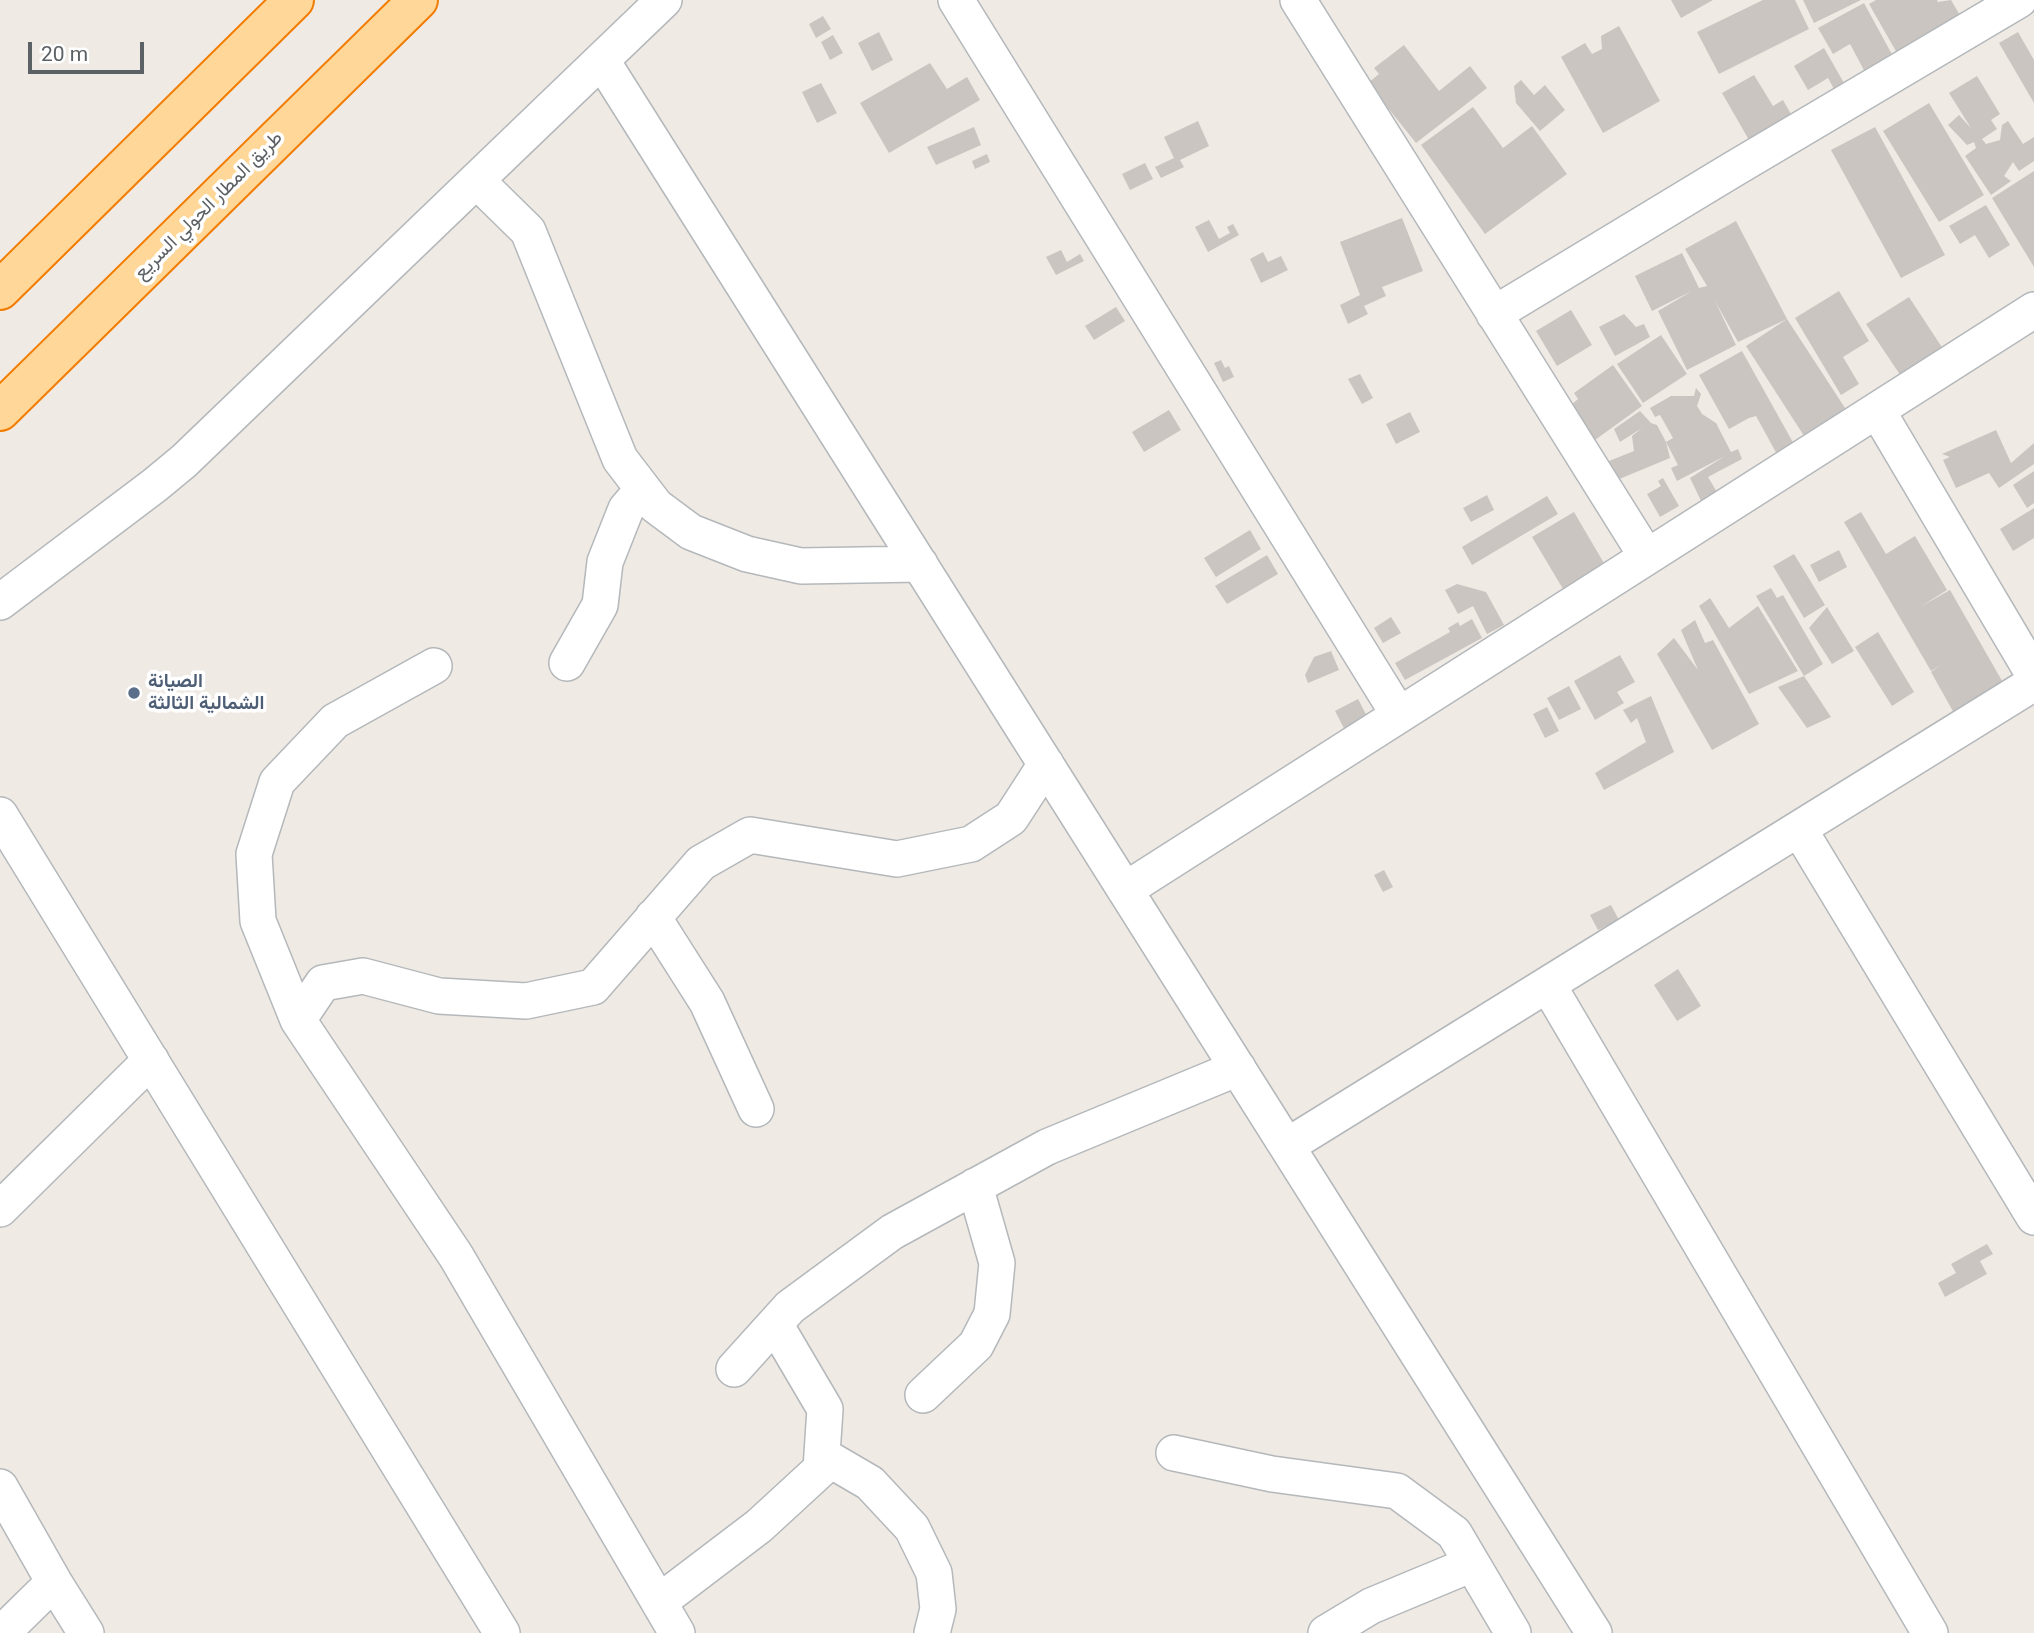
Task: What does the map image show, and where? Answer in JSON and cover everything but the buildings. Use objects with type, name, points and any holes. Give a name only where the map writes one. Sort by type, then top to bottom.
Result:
[{"type":"highway","points":[[0,290],[294,0]]},
{"type":"highway","name":"طريق المطار الحولي السريع","points":[[0,411],[418,0]]},
{"type":"street","points":[[0,601],[184,461],[664,0]]},
{"type":"street","points":[[956,0],[1399,715]]},
{"type":"street","points":[[1298,0],[1647,557]]},
{"type":"street","points":[[1494,314],[1732,170],[1976,11],[2019,0]]},
{"type":"street","points":[[602,61],[1594,1633]]},
{"type":"street","points":[[477,181],[528,230],[620,459],[656,506],[691,532],[747,554],[801,566],[920,564]]},
{"type":"street","points":[[1125,890],[2034,310]]},
{"type":"street","points":[[1877,410],[2034,675]]},
{"type":"street","points":[[567,663],[600,604],[605,562],[626,509],[643,489]]},
{"type":"street","points":[[434,666],[335,721],[277,782],[254,854],[258,921],[298,1020],[456,1256],[677,1633]]},
{"type":"street","points":[[1287,1146],[2034,683]]},
{"type":"street","points":[[298,1020],[323,983],[363,976],[439,996],[526,1001],[593,987],[701,863],[750,835],[897,859],[971,844],[1011,818],[1046,764]]},
{"type":"street","points":[[0,815],[502,1633]]},
{"type":"street","points":[[1799,829],[2034,1217]]},
{"type":"street","points":[[653,917],[707,1002],[756,1109]]},
{"type":"street","points":[[1548,985],[1930,1633]]},
{"type":"street","points":[[0,1209],[151,1060]]},
{"type":"street","points":[[734,1369],[790,1307],[891,1232],[1047,1147],[1238,1068]]},
{"type":"street","points":[[923,1395],[976,1345],[992,1314],[997,1263],[975,1186]]},
{"type":"street","points":[[659,1602],[759,1526],[821,1469],[825,1409],[775,1324]]},
{"type":"street","points":[[1174,1453],[1272,1474],[1397,1492],[1454,1533],[1513,1633]]},
{"type":"street","points":[[822,1455],[870,1483],[912,1528],[934,1573],[938,1609],[932,1633]]},
{"type":"street","points":[[0,1487],[54,1583],[86,1633]]},
{"type":"street","points":[[1326,1633],[1371,1606],[1472,1564]]},
{"type":"street","points":[[2,1633],[54,1583]]},
{"type":"place","name":"الصيانة الشمالية الثالثة","points":[[134,693]]}]
